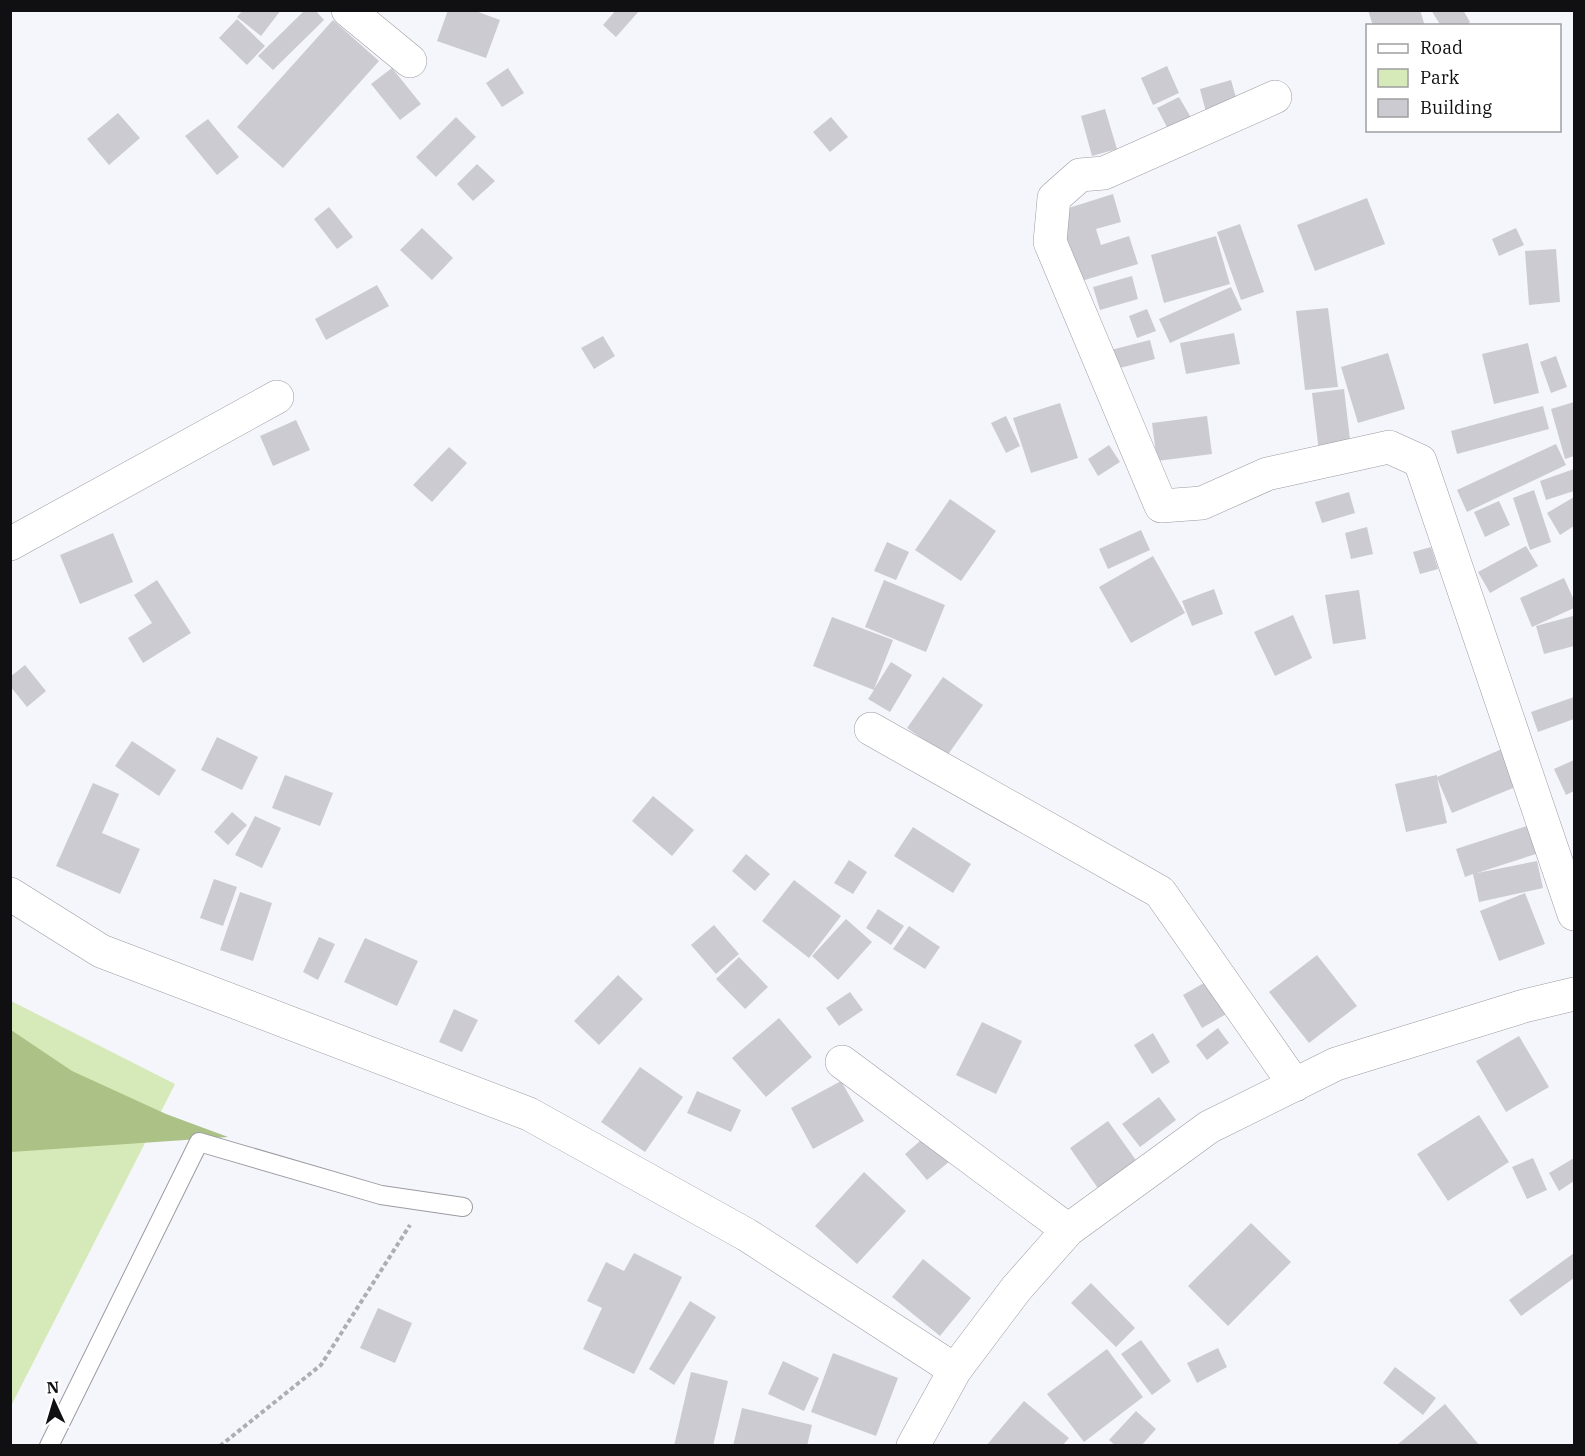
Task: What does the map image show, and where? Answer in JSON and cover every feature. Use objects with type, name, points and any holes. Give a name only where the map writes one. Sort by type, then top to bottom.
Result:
[{"type":"street","points":[[348,10],[410,61]]},
{"type":"street","points":[[1275,97],[1104,173],[1080,175],[1054,198],[1050,242],[1161,506],[1202,503],[1267,474],[1389,447],[1420,461],[1575,914]]},
{"type":"street","points":[[10,544],[277,397]]},
{"type":"street","points":[[871,729],[1160,892],[1295,1085]]},
{"type":"street","points":[[10,894],[101,951],[529,1114],[747,1235],[954,1370]]},
{"type":"street","points":[[913,1446],[954,1370],[1016,1289],[1068,1230],[1209,1126],[1336,1064],[1524,1006],[1575,994]]},
{"type":"street","points":[[842,1062],[1068,1230]]},
{"type":"lane","points":[[49,1446],[199,1142],[381,1195],[463,1207]]},
{"type":"path","points":[[220,1446],[321,1365],[425,1202]]},
{"type":"green space","points":[[11,1001],[175,1084],[11,1406]]},
{"type":"green space","points":[[11,1030],[72,1071],[166,1114],[228,1137],[11,1152]]},
{"type":"building","points":[[243,10],[281,10],[261,36],[237,17]]},
{"type":"building","points":[[305,10],[315,10],[324,20],[273,70],[258,56]]},
{"type":"building","points":[[448,10],[473,10],[500,20],[486,58],[437,41]]},
{"type":"building","points":[[616,10],[640,10],[616,37],[603,25]]},
{"type":"building","points":[[1368,10],[1420,10],[1424,24],[1372,24]]},
{"type":"building","points":[[1431,10],[1463,10],[1470,22],[1468,24],[1440,24]]},
{"type":"building","points":[[237,19],[265,46],[247,65],[219,38]]},
{"type":"building","points":[[333,20],[379,61],[283,168],[237,127]]},
{"type":"building","points":[[1167,66],[1179,93],[1153,105],[1141,78]]},
{"type":"building","points":[[392,68],[421,104],[400,120],[371,84]]},
{"type":"building","points":[[508,68],[524,93],[502,107],[486,83]]},
{"type":"building","points":[[1231,80],[1239,108],[1207,116],[1200,89]]},
{"type":"building","points":[[1179,97],[1193,121],[1170,133],[1157,108]]},
{"type":"building","points":[[1105,109],[1117,149],[1092,156],[1081,116]]},
{"type":"building","points":[[118,113],[140,138],[109,165],[87,139]]},
{"type":"building","points":[[456,117],[476,137],[436,177],[416,157]]},
{"type":"building","points":[[831,117],[848,137],[830,152],[813,132]]},
{"type":"building","points":[[208,119],[239,157],[217,175],[185,136]]},
{"type":"building","points":[[477,164],[495,181],[473,201],[457,184]]},
{"type":"building","points":[[1113,194],[1121,222],[1096,229],[1101,245],[1129,236],[1138,264],[1078,282],[1056,212]]},
{"type":"building","points":[[1367,198],[1385,244],[1315,271],[1297,225]]},
{"type":"building","points":[[329,207],[353,237],[337,249],[314,219]]},
{"type":"building","points":[[1240,224],[1264,292],[1241,300],[1217,232]]},
{"type":"building","points":[[422,228],[453,258],[432,280],[400,250]]},
{"type":"building","points":[[1516,228],[1524,245],[1499,256],[1492,239]]},
{"type":"building","points":[[1216,236],[1230,284],[1164,303],[1151,255]]},
{"type":"building","points":[[1556,249],[1560,302],[1529,305],[1525,251]]},
{"type":"building","points":[[1132,276],[1138,299],[1100,310],[1093,287]]},
{"type":"building","points":[[377,285],[389,306],[326,340],[315,319]]},
{"type":"building","points":[[1231,287],[1242,310],[1170,343],[1159,319]]},
{"type":"building","points":[[1328,308],[1338,387],[1305,390],[1296,311]]},
{"type":"building","points":[[1147,309],[1156,331],[1137,338],[1129,316]]},
{"type":"building","points":[[1234,333],[1240,364],[1186,374],[1180,343]]},
{"type":"building","points":[[603,336],[615,356],[594,369],[581,348]]},
{"type":"building","points":[[1150,340],[1155,359],[1112,370],[1107,351]]},
{"type":"building","points":[[1528,343],[1539,393],[1494,404],[1482,354]]},
{"type":"building","points":[[1388,353],[1405,409],[1358,423],[1341,367]]},
{"type":"building","points":[[1556,356],[1567,387],[1551,393],[1540,362]]},
{"type":"building","points":[[1344,389],[1351,448],[1319,452],[1312,393]]},
{"type":"building","points":[[1574,402],[1574,456],[1565,459],[1551,409]]},
{"type":"building","points":[[1060,403],[1078,458],[1031,473],[1013,418]]},
{"type":"building","points":[[1543,406],[1549,429],[1457,454],[1451,431]]},
{"type":"building","points":[[1006,416],[1020,446],[1006,453],[991,423]]},
{"type":"building","points":[[1207,416],[1212,454],[1157,461],[1152,423]]},
{"type":"building","points":[[296,420],[310,450],[273,466],[260,436]]},
{"type":"building","points":[[1556,444],[1566,465],[1467,512],[1457,490]]},
{"type":"building","points":[[1109,445],[1120,462],[1098,476],[1088,459]]},
{"type":"building","points":[[449,447],[467,463],[432,502],[413,485]]},
{"type":"building","points":[[1574,469],[1574,491],[1546,500],[1540,481]]},
{"type":"building","points":[[1534,490],[1551,542],[1530,550],[1513,498]]},
{"type":"building","points":[[1349,492],[1355,513],[1322,523],[1315,502]]},
{"type":"building","points":[[1574,497],[1574,526],[1560,535],[1547,513]]},
{"type":"building","points":[[950,499],[996,531],[961,581],[915,550]]},
{"type":"building","points":[[1499,501],[1510,525],[1485,537],[1474,512]]},
{"type":"building","points":[[1367,527],[1373,554],[1351,559],[1345,533]]},
{"type":"building","points":[[1141,530],[1150,550],[1108,569],[1099,549]]},
{"type":"building","points":[[113,533],[133,582],[80,604],[60,555]]},
{"type":"building","points":[[887,542],[909,552],[896,580],[874,571]]},
{"type":"building","points":[[1526,546],[1538,566],[1490,593],[1478,572]]},
{"type":"building","points":[[1431,547],[1438,569],[1420,574],[1413,552]]},
{"type":"building","points":[[1153,556],[1185,613],[1131,643],[1099,587]]},
{"type":"building","points":[[1564,578],[1574,600],[1574,608],[1532,627],[1520,598]]},
{"type":"building","points":[[157,580],[191,633],[143,663],[128,638],[152,623],[134,595]]},
{"type":"building","points":[[884,580],[945,605],[926,652],[865,627]]},
{"type":"building","points":[[1214,589],[1223,614],[1192,626],[1182,601]]},
{"type":"building","points":[[1359,590],[1366,639],[1333,644],[1325,595]]},
{"type":"building","points":[[1293,615],[1312,658],[1275,676],[1254,632]]},
{"type":"building","points":[[1573,616],[1574,646],[1544,654],[1536,626]]},
{"type":"building","points":[[832,617],[893,640],[874,689],[891,662],[912,675],[890,712],[868,699],[874,690],[813,666]]},
{"type":"building","points":[[25,665],[46,691],[27,707],[10,686],[10,677]]},
{"type":"building","points":[[943,677],[983,705],[947,756],[907,728]]},
{"type":"building","points":[[1574,697],[1574,719],[1538,732],[1531,712]]},
{"type":"building","points":[[217,737],[258,757],[242,790],[201,770]]},
{"type":"building","points":[[132,741],[176,770],[159,796],[115,766]]},
{"type":"building","points":[[1502,749],[1518,786],[1452,813],[1437,778],[1447,823],[1406,832],[1395,784],[1437,775],[1437,777]]},
{"type":"building","points":[[1574,760],[1574,791],[1566,795],[1554,769]]},
{"type":"building","points":[[285,775],[333,793],[320,826],[272,808]]},
{"type":"building","points":[[93,783],[119,794],[102,833],[140,849],[120,894],[56,866]]},
{"type":"building","points":[[653,796],[694,830],[672,856],[632,821]]},
{"type":"building","points":[[232,812],[247,825],[228,845],[214,832]]},
{"type":"building","points":[[255,816],[281,828],[262,868],[235,855]]},
{"type":"building","points":[[1530,825],[1539,853],[1477,873],[1537,861],[1543,888],[1479,902],[1473,874],[1465,877],[1456,849]]},
{"type":"building","points":[[913,827],[971,864],[953,893],[894,856]]},
{"type":"building","points":[[746,854],[770,874],[755,891],[732,871]]},
{"type":"building","points":[[849,860],[867,872],[853,894],[834,883]]},
{"type":"building","points":[[214,879],[237,887],[223,926],[200,918]]},
{"type":"building","points":[[794,880],[841,916],[809,958],[762,921]]},
{"type":"building","points":[[240,892],[272,903],[253,961],[220,950]]},
{"type":"building","points":[[1525,893],[1545,944],[1499,961],[1480,911]]},
{"type":"building","points":[[878,909],[904,926],[891,945],[866,928]]},
{"type":"building","points":[[846,919],[872,942],[838,980],[812,956]]},
{"type":"building","points":[[714,925],[739,954],[716,974],[691,945]]},
{"type":"building","points":[[909,926],[940,947],[925,969],[893,949]]},
{"type":"building","points":[[319,937],[335,944],[318,980],[303,972]]},
{"type":"building","points":[[365,938],[418,961],[397,1006],[344,982]]},
{"type":"building","points":[[1317,955],[1357,1006],[1309,1043],[1269,992]]},
{"type":"building","points":[[739,957],[768,987],[745,1009],[716,979]]},
{"type":"building","points":[[618,975],[643,999],[599,1045],[574,1021]]},
{"type":"building","points":[[1216,976],[1235,1009],[1202,1028],[1183,995]]},
{"type":"building","points":[[850,992],[863,1010],[839,1026],[826,1008]]},
{"type":"building","points":[[454,1009],[478,1020],[462,1052],[439,1042]]},
{"type":"building","points":[[779,1018],[812,1057],[766,1097],[732,1058]]},
{"type":"building","points":[[982,1022],[1022,1041],[996,1094],[956,1075]]},
{"type":"building","points":[[1218,1028],[1229,1043],[1207,1060],[1196,1045]]},
{"type":"building","points":[[1153,1033],[1170,1062],[1152,1074],[1134,1045]]},
{"type":"building","points":[[1519,1036],[1549,1087],[1506,1112],[1476,1061]]},
{"type":"building","points":[[640,1067],[683,1097],[645,1152],[601,1122]]},
{"type":"building","points":[[841,1081],[864,1121],[813,1149],[791,1108]]},
{"type":"building","points":[[697,1091],[741,1110],[731,1132],[687,1113]]},
{"type":"building","points":[[1159,1097],[1176,1120],[1140,1147],[1122,1124]]},
{"type":"building","points":[[1479,1115],[1509,1162],[1448,1201],[1417,1154]]},
{"type":"building","points":[[1108,1121],[1143,1170],[1104,1197],[1070,1148]]},
{"type":"building","points":[[927,1135],[950,1161],[927,1180],[905,1154]]},
{"type":"building","points":[[1533,1158],[1547,1190],[1527,1199],[1512,1167]]},
{"type":"building","points":[[1574,1158],[1574,1181],[1559,1191],[1549,1173]]},
{"type":"building","points":[[864,1172],[906,1211],[857,1264],[815,1226]]},
{"type":"building","points":[[1251,1223],[1291,1262],[1228,1326],[1188,1286]]},
{"type":"building","points":[[634,1253],[682,1277],[634,1374],[583,1349],[602,1308],[587,1301],[606,1262],[624,1271]]},
{"type":"building","points":[[1574,1253],[1574,1278],[1521,1316],[1509,1300]]},
{"type":"building","points":[[923,1259],[971,1298],[940,1336],[892,1297]]},
{"type":"building","points":[[1091,1283],[1135,1328],[1116,1347],[1071,1303]]},
{"type":"building","points":[[690,1301],[716,1317],[674,1385],[649,1369]]},
{"type":"building","points":[[378,1308],[412,1323],[395,1363],[360,1348]]},
{"type":"building","points":[[1141,1340],[1171,1381],[1152,1395],[1121,1354]]},
{"type":"building","points":[[1218,1348],[1227,1367],[1197,1383],[1187,1363]]},
{"type":"building","points":[[1107,1349],[1143,1397],[1084,1442],[1047,1394]]},
{"type":"building","points":[[833,1353],[898,1378],[876,1436],[811,1412]]},
{"type":"building","points":[[783,1361],[819,1378],[804,1411],[768,1394]]},
{"type":"building","points":[[1395,1367],[1436,1398],[1423,1415],[1383,1383]]},
{"type":"building","points":[[691,1372],[728,1381],[713,1446],[674,1446]]},
{"type":"building","points":[[1024,1401],[1069,1438],[1062,1446],[986,1446]]},
{"type":"building","points":[[1445,1404],[1480,1446],[1396,1446]]},
{"type":"building","points":[[742,1408],[812,1425],[807,1446],[733,1446]]},
{"type":"building","points":[[1136,1411],[1156,1429],[1141,1446],[1116,1446],[1109,1440]]}]
